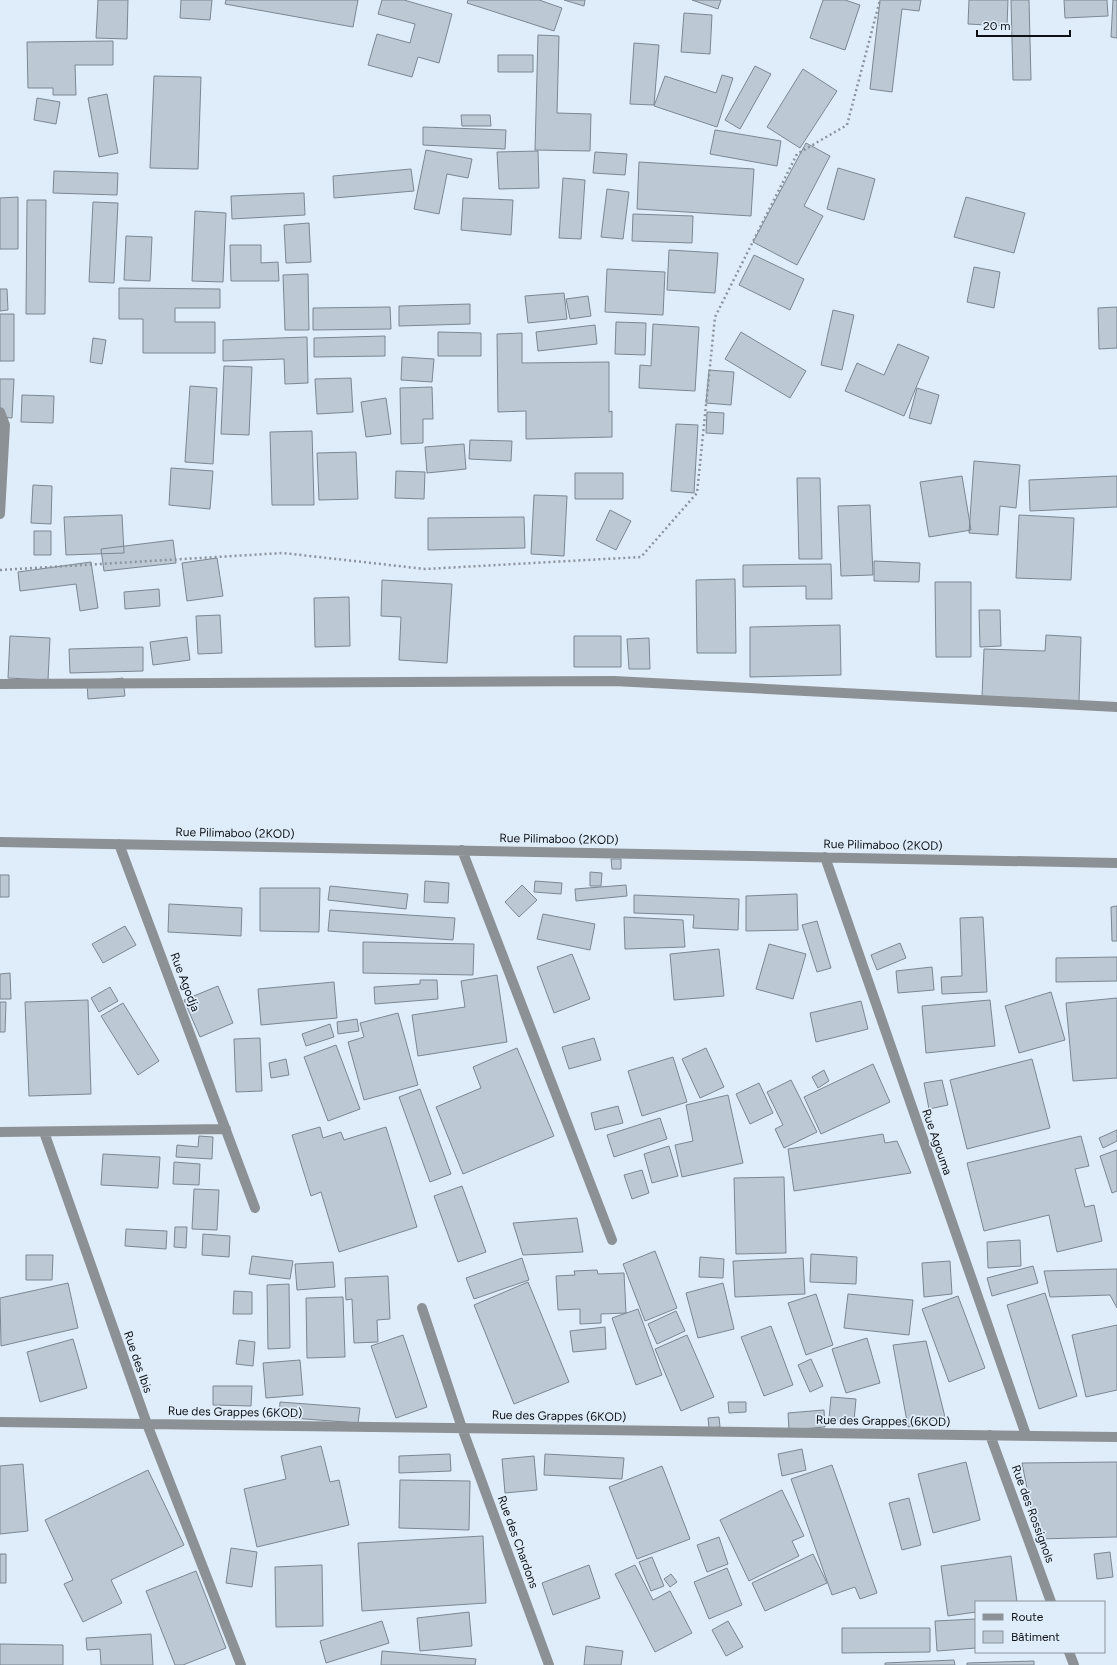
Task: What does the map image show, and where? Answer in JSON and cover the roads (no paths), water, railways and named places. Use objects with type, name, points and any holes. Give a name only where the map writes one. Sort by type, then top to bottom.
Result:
[{"type":"street","points":[[0,412],[5,425],[0,514]]},
{"type":"street","points":[[0,684],[614,681],[1117,707]]},
{"type":"street","name":"Rue Pilimaboo (2KOD)","points":[[0,842],[1117,863]]},
{"type":"street","name":"Rue Agodja","points":[[119,844],[255,1208]]},
{"type":"street","points":[[462,850],[612,1240]]},
{"type":"street","name":"Rue Agouma","points":[[825,857],[1026,1435]]},
{"type":"street","points":[[0,1132],[226,1129]]},
{"type":"street","name":"Rue des Ibis","points":[[44,1132],[146,1424],[241,1665]]},
{"type":"street","name":"Rue des Chardons","points":[[422,1308],[462,1428],[549,1665]]},
{"type":"street","name":"Rue des Grappes (6KOD)","points":[[0,1422],[1117,1437]]},
{"type":"street","name":"Rue des Rossignols","points":[[990,1435],[1051,1601]]},
{"type":"street","points":[[1069,1653],[1074,1665]]}]
